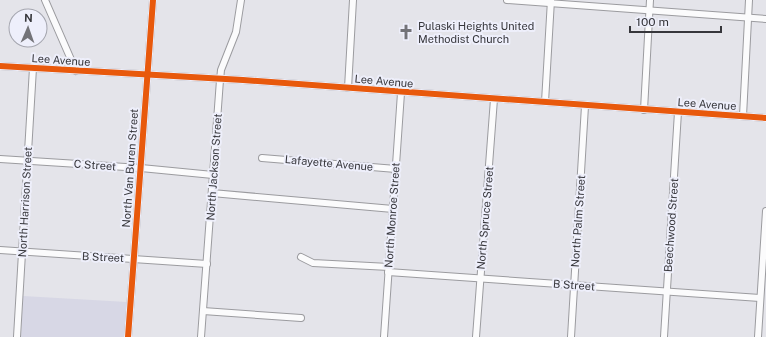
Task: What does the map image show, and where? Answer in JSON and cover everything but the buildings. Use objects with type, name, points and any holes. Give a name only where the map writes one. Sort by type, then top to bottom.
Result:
[{"type":"street","points":[[45,0],[76,71]]},
{"type":"street","name":"North Van Buren Street","points":[[128,337],[153,0]]},
{"type":"street","name":"North Jackson Street","points":[[201,337],[221,70],[236,32],[241,0]]},
{"type":"street","points":[[348,88],[353,0]]},
{"type":"street","points":[[507,0],[551,2],[649,11],[766,19]]},
{"type":"street","points":[[644,110],[650,0]]},
{"type":"street","points":[[742,116],[749,0]]},
{"type":"street","points":[[545,102],[551,2]]},
{"type":"street","name":"Lee Avenue","points":[[0,66],[348,88],[766,118]]},
{"type":"street","name":"North Harrison Street","points":[[17,337],[26,160],[33,68]]},
{"type":"street","name":"North Monroe Street","points":[[384,337],[401,93]]},
{"type":"street","name":"North Spruce Street","points":[[476,337],[494,99]]},
{"type":"street","name":"North Palm Street","points":[[571,337],[585,106]]},
{"type":"street","name":"Beechwood Street","points":[[664,337],[678,112]]},
{"type":"street","name":"Lafayette Avenue","points":[[262,158],[396,169]]},
{"type":"street","name":"C Street","points":[[0,159],[213,174]]},
{"type":"street","points":[[212,193],[393,209]]},
{"type":"street","points":[[758,337],[763,318],[760,298],[766,211]]},
{"type":"street","name":"B Street","points":[[0,250],[206,264]]},
{"type":"street","name":"B Street","points":[[301,257],[313,263],[480,278],[760,298]]},
{"type":"street","points":[[203,311],[301,318]]},
{"type":"shaded area","points":[[23,296],[127,302],[124,337],[21,337]]},
{"type":"cycle path","points":[[128,337],[153,0]]},
{"type":"cycle path","points":[[0,66],[243,80],[766,118]]},
{"type":"place","name":"Pulaski Heights United Methodist Church","points":[[406,32]]}]
